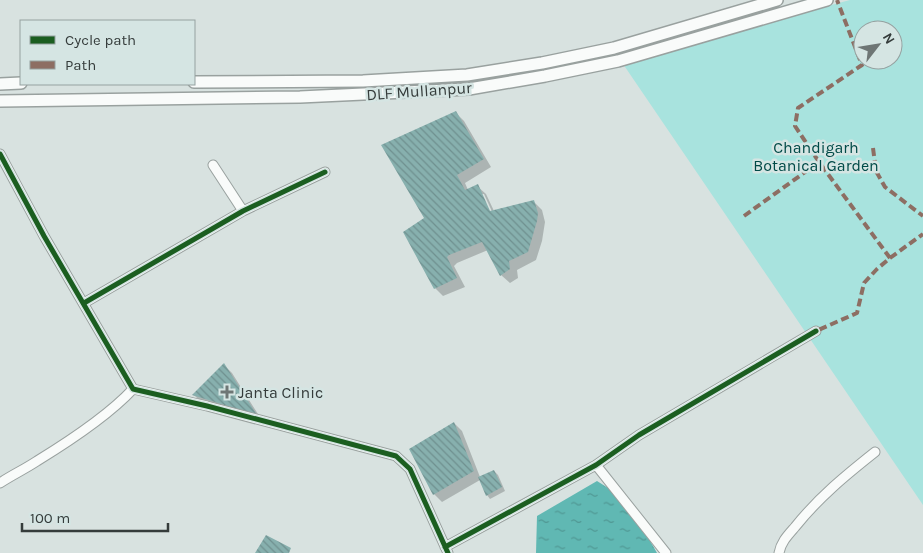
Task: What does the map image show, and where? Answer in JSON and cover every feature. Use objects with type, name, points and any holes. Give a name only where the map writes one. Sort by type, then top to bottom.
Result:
[{"type":"main road","name":"DLF Mullanpur","points":[[195,82],[362,81],[467,76],[614,48],[777,0]]},
{"type":"main road","name":"DLF Mullanpur","points":[[0,101],[290,97],[469,89],[618,61],[827,0]]},
{"type":"main road","points":[[0,84],[20,83]]},
{"type":"street","points":[[0,154],[44,236],[133,389],[396,456],[410,469],[447,550],[596,465],[639,435],[816,332]]},
{"type":"street","points":[[213,165],[243,211]]},
{"type":"street","points":[[84,303],[243,211],[325,172]]},
{"type":"street","points":[[0,483],[14,473],[35,463],[72,438],[124,399],[133,389]]},
{"type":"street","points":[[779,553],[781,544],[812,506],[839,481],[876,452]]},
{"type":"street","points":[[596,465],[666,553]]},
{"type":"green space","name":"Chandigarh Botanical Garden","points":[[850,0],[923,0],[923,505],[621,61]]},
{"type":"water","points":[[597,481],[627,500],[657,553],[536,553],[537,516]]},
{"type":"building","points":[[456,111],[484,159],[457,175],[465,190],[478,184],[490,211],[534,200],[538,213],[528,252],[509,261],[510,269],[500,276],[482,242],[449,255],[447,257],[457,278],[434,289],[403,232],[424,218],[381,145]]},
{"type":"building","points":[[224,363],[257,415],[192,395]]},
{"type":"building","points":[[454,422],[474,471],[433,495],[409,449]]},
{"type":"building","points":[[494,470],[502,487],[486,496],[478,477]]},
{"type":"building","points":[[266,535],[291,548],[289,553],[255,553]]},
{"type":"marked path","points":[[819,162],[795,126],[798,108],[862,65],[837,0]]},
{"type":"marked path","points":[[873,148],[876,171],[885,187],[923,216]]},
{"type":"marked path","points":[[744,216],[819,162],[890,258],[864,283],[857,313],[816,331]]},
{"type":"marked path","points":[[890,258],[923,234]]},
{"type":"cycle path","points":[[0,154],[44,236],[133,389],[207,406],[396,456],[410,469],[448,553]]},
{"type":"cycle path","points":[[84,303],[243,211],[325,172]]},
{"type":"cycle path","points":[[445,547],[596,465],[639,435],[816,331]]},
{"type":"place","name":"Janta Clinic","points":[[227,392]]}]
